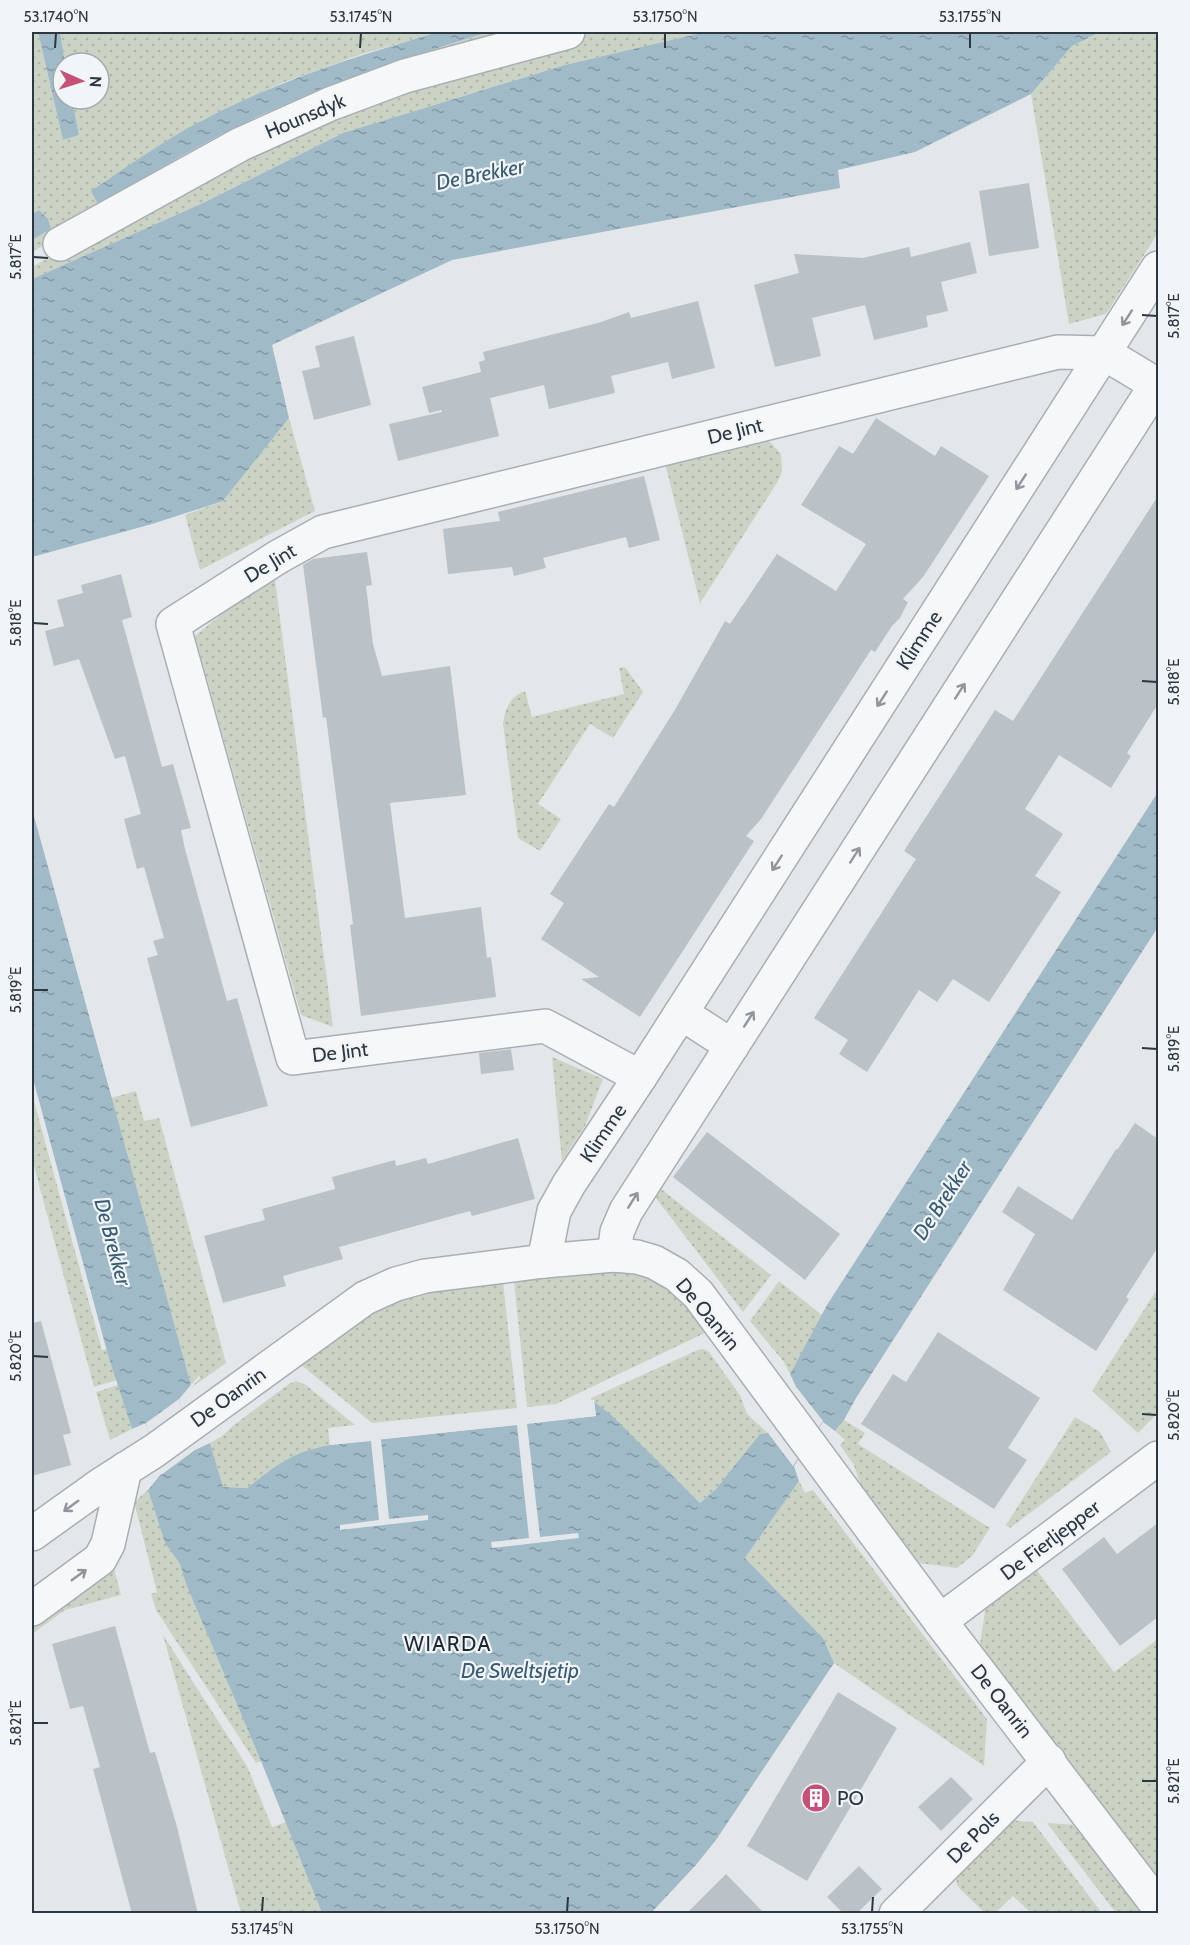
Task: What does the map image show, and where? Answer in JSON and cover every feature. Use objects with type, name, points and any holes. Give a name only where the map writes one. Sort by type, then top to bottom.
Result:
[{"type":"street","name":"Hounsdyk","points":[[60,244],[241,144],[330,104],[405,76],[568,32]]},
{"type":"street","name":"Klimme","points":[[544,1261],[554,1211],[568,1184],[640,1077],[1158,268]]},
{"type":"street","name":"De Jint","points":[[640,1077],[544,1026],[293,1058],[173,624],[278,557],[323,532],[1058,352],[1104,353],[1158,384]]},
{"type":"street","points":[[614,1255],[617,1232],[626,1211],[1158,384]]},
{"type":"street","points":[[681,1013],[732,1046]]},
{"type":"street","name":"De Oanrin","points":[[32,1534],[154,1451],[365,1298],[396,1284],[425,1276],[614,1255],[637,1257],[654,1262],[677,1275],[698,1294],[940,1621],[1158,1906]]},
{"type":"street","name":"De Fierljepper","points":[[940,1621],[1158,1458]]},
{"type":"street","points":[[32,1609],[100,1559],[108,1544],[117,1474]]},
{"type":"street","name":"De Pols","points":[[896,1914],[1049,1761]]},
{"type":"green space","points":[[32,32],[38,32],[51,88],[51,111],[56,111],[63,140],[79,135],[74,111],[111,111],[111,51],[63,51],[60,32],[438,32],[362,54],[282,83],[202,120],[98,204],[277,107],[355,75],[489,32],[542,32],[234,140],[32,252],[32,240],[51,229],[39,210],[32,214]]},
{"type":"green space","points":[[595,32],[705,32],[565,65],[343,133],[203,203],[32,279],[32,267],[241,152],[504,55]]},
{"type":"green space","points":[[1100,32],[1158,32],[1158,233],[1106,314],[1069,324],[1031,94],[1072,46]]},
{"type":"green space","points":[[289,418],[315,511],[200,570],[185,515],[223,501]]},
{"type":"green space","points":[[759,438],[768,440],[781,454],[782,472],[700,603],[664,459]]},
{"type":"green space","points":[[274,572],[333,1027],[301,1015],[195,636]]},
{"type":"green space","points":[[625,667],[643,692],[613,738],[590,724],[538,804],[561,819],[540,851],[518,838],[503,724],[507,708],[516,696],[525,691],[532,717],[624,694],[619,668]]},
{"type":"green space","points":[[552,1057],[603,1079],[585,1126],[562,1161]]},
{"type":"green space","points":[[136,1091],[144,1121],[159,1118],[226,1363],[191,1388],[201,1377],[199,1376],[191,1385],[111,1098]]},
{"type":"green space","points":[[32,1094],[102,1350],[107,1349],[117,1380],[94,1387],[32,1159]]},
{"type":"green space","points":[[661,1189],[771,1275],[743,1312],[656,1198]]},
{"type":"green space","points":[[612,1271],[645,1276],[668,1288],[707,1332],[556,1404],[527,1407],[514,1281]]},
{"type":"green space","points":[[779,1281],[822,1315],[790,1374],[784,1362],[750,1321]]},
{"type":"green space","points":[[503,1282],[517,1408],[372,1423],[299,1363],[362,1318],[403,1297],[440,1288]]},
{"type":"green space","points":[[1158,1288],[1158,1413],[1138,1433],[1092,1391]]},
{"type":"green space","points":[[703,1349],[709,1352],[740,1395],[747,1414],[768,1433],[700,1503],[591,1398]]},
{"type":"green space","points":[[296,1381],[306,1385],[355,1425],[328,1428],[330,1445],[295,1456],[276,1466],[247,1488],[223,1487],[210,1443]]},
{"type":"green space","points":[[118,1385],[132,1429],[110,1440],[96,1392]]},
{"type":"green space","points":[[1075,1417],[1100,1432],[1111,1452],[1010,1528],[1006,1525]]},
{"type":"green space","points":[[844,1420],[865,1433],[858,1444],[990,1528],[972,1556],[957,1568],[919,1563],[861,1487],[854,1465],[840,1445],[845,1440],[835,1431]]},
{"type":"green space","points":[[799,1481],[805,1493],[813,1490],[987,1719],[984,1766],[834,1663],[823,1638],[745,1558]]},
{"type":"green space","points":[[148,1490],[165,1543],[180,1564],[186,1584],[261,1761],[256,1763],[156,1610],[151,1594],[157,1592],[134,1502]]},
{"type":"green space","points":[[112,1562],[121,1595],[65,1610],[32,1634],[32,1621]]},
{"type":"green space","points":[[1035,1568],[1114,1672],[1158,1639],[1158,1880],[980,1644],[986,1605]]},
{"type":"green space","points":[[163,1635],[247,1766],[272,1827],[286,1822],[322,1913],[241,1913]]},
{"type":"green space","points":[[1007,1820],[1033,1822],[1102,1913],[1031,1913],[1013,1896],[995,1913],[985,1913],[960,1889],[956,1875]]},
{"type":"green space","points":[[1047,1823],[1078,1825],[1146,1913],[1116,1913]]},
{"type":"water","points":[[38,32],[60,32],[63,51],[51,51],[51,88]]},
{"type":"water","points":[[438,32],[489,32],[357,75],[279,107],[210,141],[98,204],[91,191],[174,136],[231,106],[318,70]]},
{"type":"water","name":"De Brekker","points":[[705,32],[1100,32],[1072,46],[1031,94],[915,152],[838,170],[840,188],[452,260],[272,345],[289,418],[223,501],[152,524],[32,557],[32,279],[203,203],[343,133],[565,65]]},
{"type":"water","points":[[56,111],[74,111],[79,135],[63,140]]},
{"type":"water","points":[[39,210],[48,219],[51,229],[32,240],[32,214]]},
{"type":"water","name":"De Sweltsjetip","points":[[1158,792],[1158,927],[844,1420],[835,1431],[823,1422],[794,1466],[799,1481],[745,1558],[823,1638],[834,1663],[716,1840],[651,1913],[322,1913],[186,1584],[180,1564],[165,1543],[148,1490],[161,1474],[146,1423],[132,1429],[108,1355],[32,1075],[32,809],[191,1385],[179,1399],[195,1450],[210,1443],[223,1487],[247,1488],[285,1460],[316,1448],[596,1416],[594,1401],[700,1503],[716,1489],[760,1434],[768,1433],[797,1389],[790,1374],[827,1305]]},
{"type":"pier","points":[[797,1388],[823,1421],[793,1466],[768,1433]]},
{"type":"pier","points":[[179,1399],[195,1450],[161,1475],[146,1423]]},
{"type":"pier","points":[[592,1400],[596,1416],[527,1424],[540,1537],[578,1533],[579,1538],[492,1548],[491,1542],[529,1538],[517,1425],[381,1439],[389,1519],[428,1515],[428,1520],[340,1530],[340,1525],[379,1520],[371,1441],[330,1445],[329,1442],[593,1414]]},
{"type":"building","points":[[1029,183],[1039,248],[989,256],[979,191]]},
{"type":"building","points":[[970,242],[977,273],[941,282],[948,311],[926,316],[928,327],[874,340],[865,305],[812,318],[821,356],[775,367],[754,285],[799,273],[794,254],[863,258],[909,247],[911,257]]},
{"type":"building","points":[[698,301],[715,368],[672,379],[668,362],[611,376],[615,393],[549,409],[544,385],[490,398],[499,436],[398,461],[389,424],[442,412],[441,410],[429,413],[422,387],[481,372],[479,362],[485,360],[483,352],[598,323],[629,312],[631,318]]},
{"type":"building","points":[[354,336],[371,405],[314,420],[302,371],[320,367],[315,346]]},
{"type":"building","points":[[876,418],[935,456],[941,446],[989,476],[923,577],[903,599],[908,602],[900,618],[875,652],[871,650],[761,819],[746,836],[754,841],[640,1017],[581,979],[599,977],[541,939],[564,903],[550,894],[609,804],[614,807],[676,708],[725,621],[730,624],[777,554],[836,591],[866,544],[801,505],[839,446],[853,454]]},
{"type":"building","points":[[644,476],[660,540],[629,548],[626,537],[543,558],[546,568],[514,576],[512,567],[448,574],[443,529],[500,521],[498,512]]},
{"type":"building","points":[[1158,496],[1158,704],[1127,753],[1131,756],[1111,788],[1059,755],[1025,809],[1063,834],[1035,876],[1061,892],[989,1002],[953,979],[937,1002],[919,990],[867,1072],[839,1054],[848,1040],[814,1018],[916,859],[904,851],[995,710],[1013,721]]},
{"type":"building","points":[[367,552],[372,585],[366,586],[373,644],[382,676],[450,666],[466,795],[390,803],[405,918],[481,907],[487,958],[491,957],[496,997],[361,1016],[350,925],[353,924],[326,717],[323,718],[303,565],[313,559]]},
{"type":"building","points":[[121,574],[132,617],[122,620],[162,767],[173,764],[191,828],[181,830],[185,849],[227,1001],[237,998],[268,1106],[191,1127],[147,958],[158,955],[153,941],[164,938],[144,867],[137,869],[124,819],[141,814],[125,756],[115,759],[79,659],[54,666],[45,631],[64,626],[57,600],[83,593],[81,585]]},
{"type":"building","points":[[511,1049],[514,1070],[481,1074],[479,1053]]},
{"type":"building","points":[[1135,1123],[1158,1139],[1158,1247],[1126,1297],[1129,1299],[1096,1351],[1003,1290],[1035,1234],[1002,1212],[1018,1186],[1072,1220]]},
{"type":"building","points":[[707,1132],[840,1234],[805,1280],[673,1177]]},
{"type":"building","points":[[518,1138],[535,1199],[472,1216],[470,1211],[339,1247],[343,1259],[283,1276],[286,1286],[223,1303],[204,1236],[265,1220],[262,1209],[335,1189],[332,1177],[395,1160],[396,1166],[426,1158],[428,1164]]},
{"type":"building","points":[[41,1321],[71,1433],[63,1435],[71,1465],[32,1476],[32,1323]]},
{"type":"building","points":[[938,1332],[1040,1398],[1008,1448],[1027,1460],[994,1509],[861,1424],[893,1374],[906,1382]]},
{"type":"building","points":[[1158,1523],[1158,1617],[1120,1646],[1062,1569],[1104,1537],[1117,1554]]},
{"type":"building","points":[[115,1626],[150,1753],[155,1752],[177,1827],[198,1914],[132,1914],[93,1769],[100,1767],[83,1706],[70,1709],[52,1644]]},
{"type":"building","name":"PO","points":[[838,1692],[897,1728],[807,1881],[747,1846]]},
{"type":"building","points":[[951,1777],[973,1799],[941,1831],[918,1807]]},
{"type":"building","points":[[859,1866],[882,1889],[856,1914],[844,1914],[827,1897]]},
{"type":"building","points":[[726,1874],[765,1914],[686,1914]]},
{"type":"place","name":"PO","points":[[816,1798]]},
{"type":"district","name":"WIARDA","points":[[448,1643]]}]
